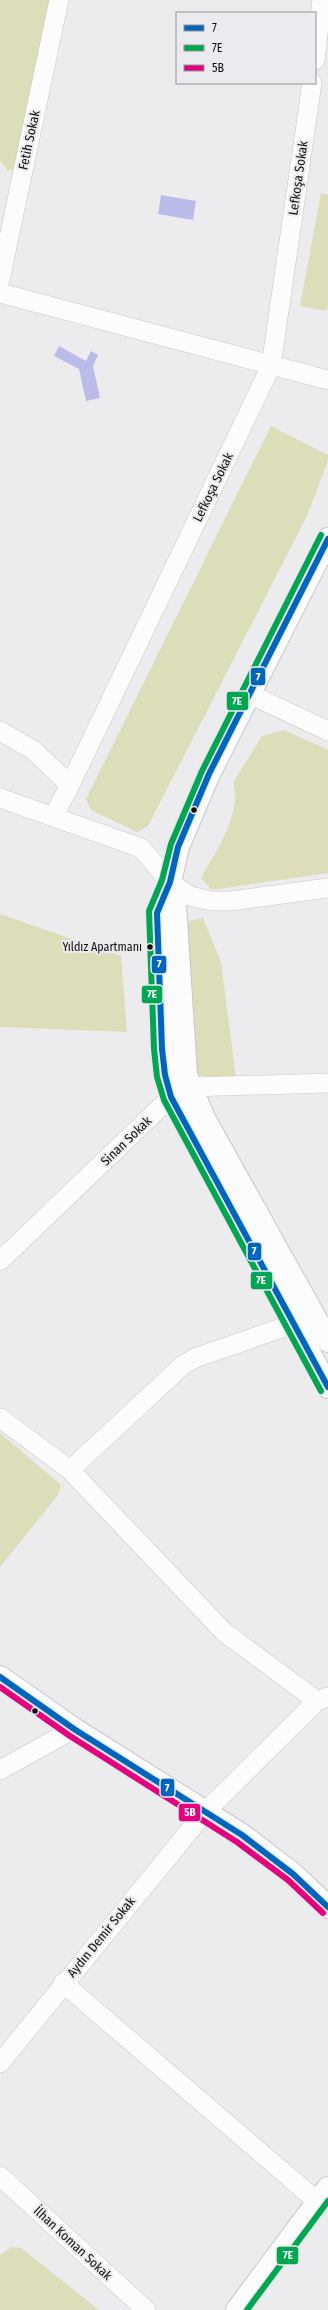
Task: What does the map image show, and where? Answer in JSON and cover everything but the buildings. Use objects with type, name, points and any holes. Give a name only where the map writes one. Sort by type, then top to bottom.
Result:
[{"type":"main road","points":[[328,539],[249,694],[191,815],[174,860],[170,882],[157,913],[162,1049],[165,1075],[171,1097],[328,1387]]},
{"type":"main road","points":[[170,882],[175,904],[183,1048],[186,1074],[190,1087],[204,1118],[322,1319],[328,1341]]},
{"type":"main road","points":[[0,1677],[74,1729],[204,1813],[242,1835],[286,1869],[328,1908]]},
{"type":"main road","points":[[237,2310],[323,2195]]},
{"type":"street","name":"Fetih Sokak","points":[[0,280],[59,0]]},
{"type":"street","points":[[316,51],[322,0]]},
{"type":"street","name":"Lefkoşa Sokak","points":[[54,815],[70,785],[270,366],[312,84]]},
{"type":"street","points":[[0,293],[270,366],[328,380]]},
{"type":"street","points":[[249,694],[328,731]]},
{"type":"street","points":[[0,731],[33,750],[70,785]]},
{"type":"street","points":[[0,798],[54,815],[141,848],[170,882],[190,896],[211,900],[231,901],[328,888]]},
{"type":"street","name":"Sinan Sokak","points":[[0,1261],[171,1097],[190,1087],[328,1083]]},
{"type":"street","points":[[70,1470],[183,1365],[195,1358],[293,1324]]},
{"type":"street","points":[[0,1418],[70,1470],[224,1632],[276,1673],[323,1699]]},
{"type":"street","name":"Aydın Demir Sokak","points":[[0,2063],[204,1813],[323,1699]]},
{"type":"street","points":[[0,1770],[74,1729]]},
{"type":"street","points":[[63,1984],[323,2195]]},
{"type":"street","name":"İlhan Koman Sokak","points":[[0,2176],[146,2310]]},
{"type":"green space","points":[[0,0],[53,0],[16,169],[7,170],[0,160]]},
{"type":"green space","points":[[321,193],[328,195],[328,306],[326,311],[300,306]]},
{"type":"green space","points":[[271,426],[328,455],[328,461],[307,516],[148,826],[137,832],[91,810],[86,799]]},
{"type":"green space","points":[[284,730],[328,750],[328,873],[212,890],[201,878],[220,845],[231,820],[235,795],[233,783],[262,736]]},
{"type":"green space","points":[[0,914],[121,956],[127,1032],[0,1027]]},
{"type":"green space","points":[[203,918],[221,962],[236,1078],[193,1075],[184,922]]},
{"type":"green space","points":[[0,1433],[61,1485],[58,1495],[0,1567]]},
{"type":"green space","points":[[12,2247],[21,2248],[99,2310],[0,2310],[0,2255]]},
{"type":"water","points":[[161,195],[196,201],[193,220],[158,214]]},
{"type":"water","points":[[59,346],[86,361],[91,351],[98,355],[93,366],[100,398],[86,401],[79,369],[54,356]]},
{"type":"transit line","name":"7E","points":[[321,535],[202,771],[171,844],[162,880],[149,911],[154,1049],[157,1077],[164,1100],[321,1391]]},
{"type":"transit line","name":"7","points":[[328,539],[209,774],[178,847],[170,882],[157,913],[162,1049],[165,1075],[171,1097],[328,1387]]},
{"type":"transit line","name":"7","points":[[0,1677],[74,1729],[242,1835],[293,1874],[328,1907]]},
{"type":"transit line","name":"5B","points":[[0,1687],[70,1736],[237,1842],[288,1880],[323,1913]]},
{"type":"transit line","name":"7E","points":[[247,2310],[328,2201]]},
{"type":"place","name":"Yıldız Apartmanı","points":[[150,947]]}]
